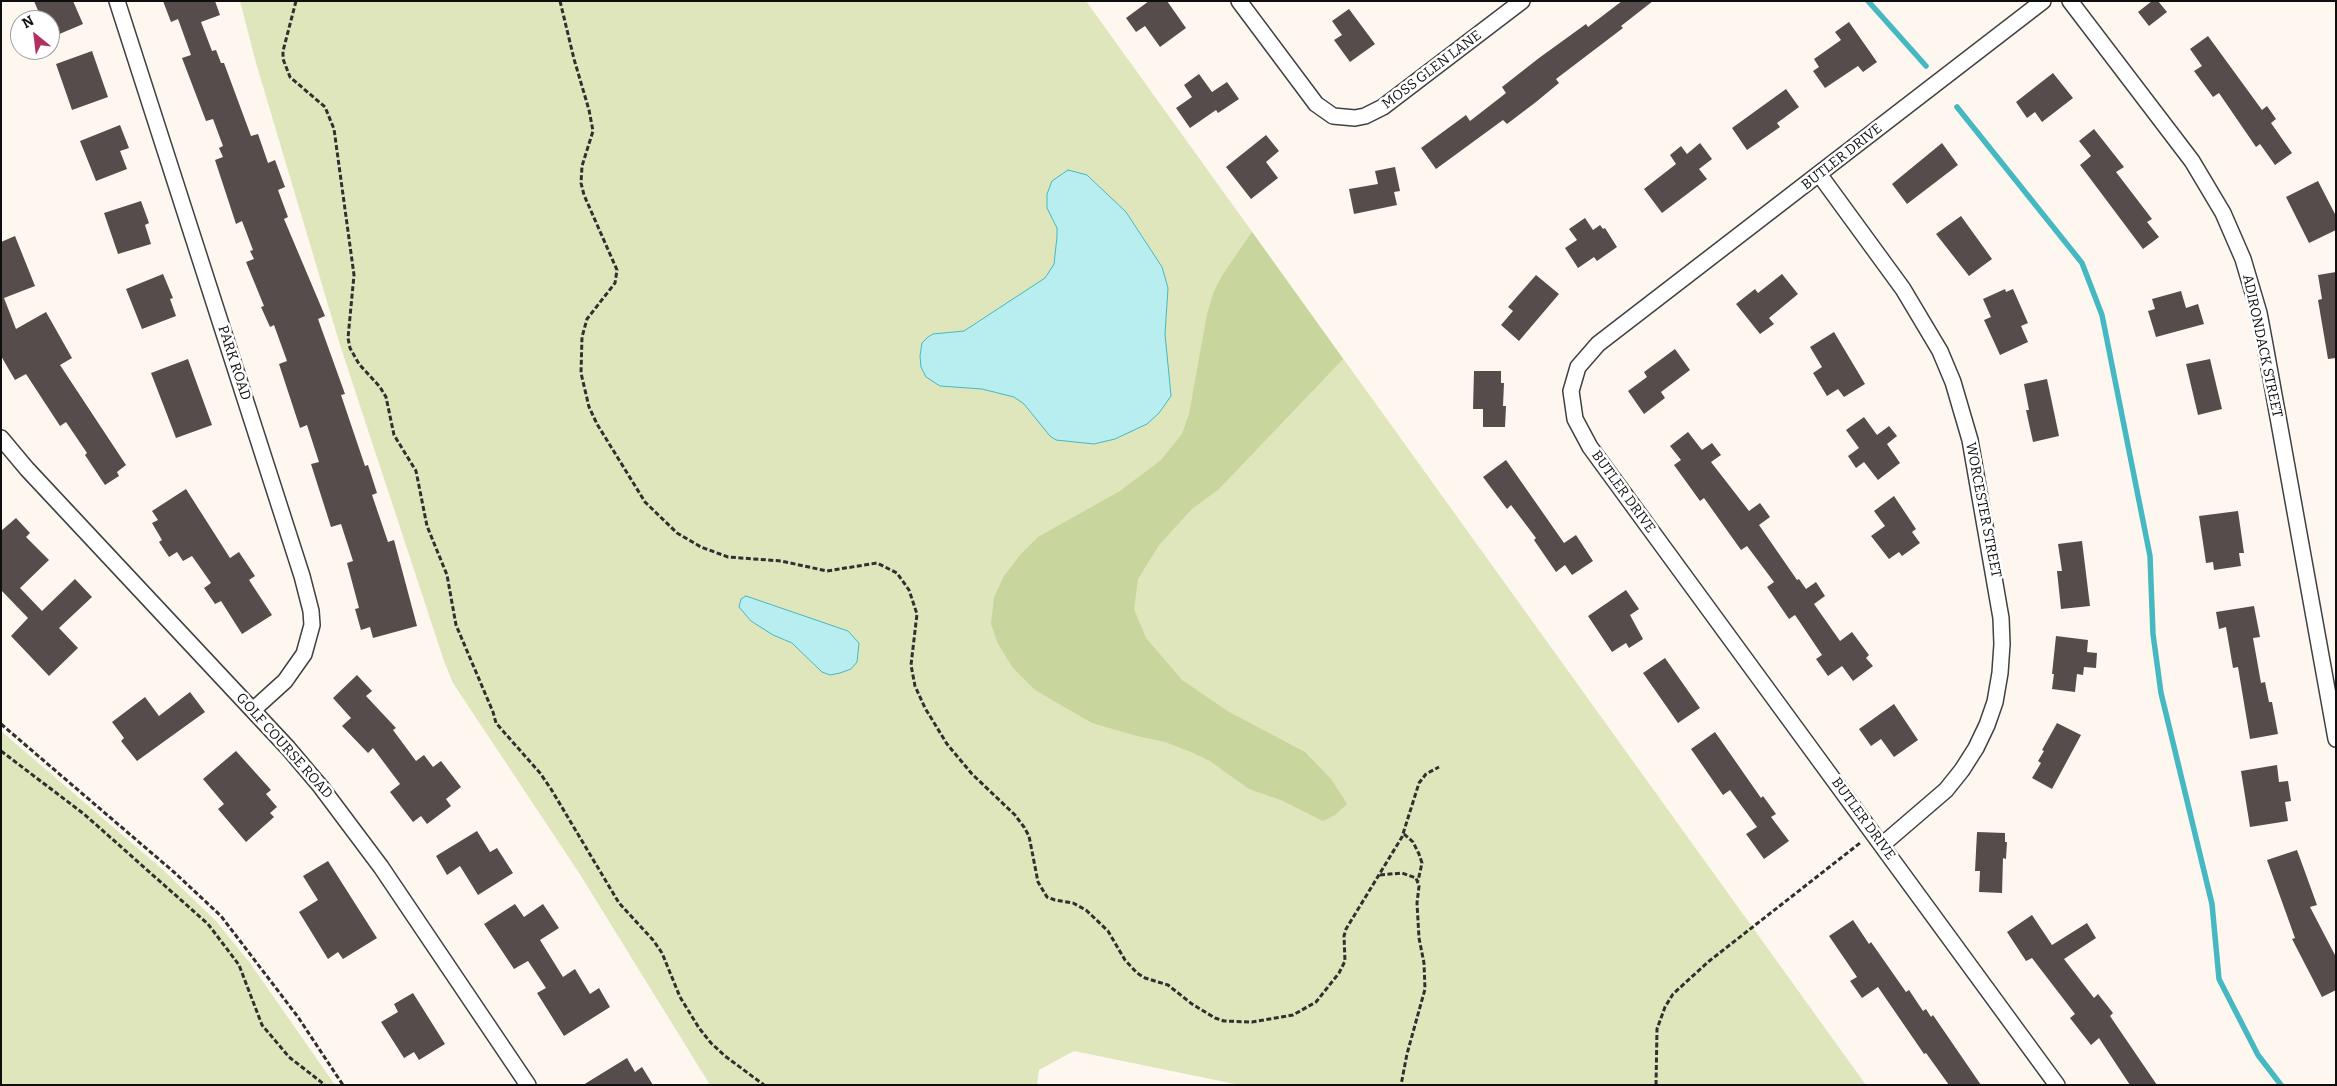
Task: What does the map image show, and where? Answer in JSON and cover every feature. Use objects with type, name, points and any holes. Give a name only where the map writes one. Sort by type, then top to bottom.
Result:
[{"type":"street","name":"PARK ROAD","points":[[117,1],[302,576],[311,611],[312,625],[309,640],[300,661],[285,681],[252,710]]},
{"type":"street","name":"MOSS GLEN LANE","points":[[1239,1],[1316,104],[1333,116],[1354,118],[1365,116],[1383,107],[1522,1]]},
{"type":"street","name":"BUTLER DRIVE","points":[[2043,1],[1592,350],[1578,367],[1572,379],[1571,405],[1581,433],[1590,447],[2057,1085]]},
{"type":"street","name":"ADIRONDACK STREET","points":[[2070,1],[2192,161],[2223,213],[2243,259],[2260,321],[2336,739]]},
{"type":"street","name":"WORCESTER STREET","points":[[1819,174],[1903,289],[1936,344],[1953,382],[1970,440],[2001,618],[2002,644],[1997,692],[1987,725],[1976,748],[1946,790],[1882,845]]},
{"type":"street","name":"GOLF COURSE ROAD","points":[[1,438],[27,469],[288,748],[348,821],[402,896],[528,1085]]},
{"type":"path","points":[[296,1],[282,51],[283,59],[290,77],[325,107],[334,129],[354,275],[348,338],[350,348],[359,364],[383,392],[390,411],[394,435],[416,471],[427,526],[447,575],[456,624],[496,723],[540,773],[618,903],[653,940],[662,953],[680,997],[699,1028],[711,1043],[764,1085]]},
{"type":"path","points":[[560,1],[593,131],[582,166],[581,183],[584,195],[617,270],[615,283],[590,314],[584,328],[581,353],[582,381],[589,407],[597,424],[632,482],[654,512],[677,533],[714,553],[728,557],[782,561],[827,572],[877,563],[897,572],[909,590],[918,614],[911,665],[915,686],[925,708],[947,744],[972,774],[1015,815],[1024,827],[1029,836],[1038,882],[1041,890],[1048,897],[1073,903],[1086,910],[1108,931],[1125,960],[1137,973],[1145,978],[1168,985],[1192,1004],[1215,1018],[1234,1022],[1282,1019],[1300,1012],[1316,1002],[1339,973],[1345,961],[1344,936],[1346,929],[1404,834],[1419,783],[1426,774],[1439,767]]},
{"type":"path","points":[[1,724],[181,878],[221,916],[298,1017],[343,1085]]},
{"type":"path","points":[[1,751],[84,814],[208,924],[239,965],[262,1024],[289,1057],[325,1085]]},
{"type":"path","points":[[1402,1085],[1407,1054],[1425,989],[1424,963],[1419,938],[1416,903],[1421,859],[1413,842],[1404,834]]},
{"type":"path","points":[[1656,1085],[1657,1029],[1665,1007],[1673,994],[1708,962],[1861,843]]},
{"type":"path","points":[[1380,875],[1402,873],[1413,876],[1418,882]]},
{"type":"green space","points":[[240,1],[1086,1],[1866,1085],[1240,1085],[1074,1051],[1039,1070],[1037,1085],[710,1085],[581,876],[453,683],[444,661],[340,345],[256,63]]},
{"type":"green space","points":[[1252,232],[1343,359],[1219,489],[1192,509],[1159,545],[1138,579],[1134,609],[1146,638],[1182,680],[1229,712],[1305,752],[1331,779],[1347,804],[1335,815],[1323,821],[1281,800],[1249,789],[1210,761],[1191,752],[1165,742],[1092,723],[1035,690],[1013,668],[998,644],[991,624],[994,597],[1004,576],[1020,555],[1038,537],[1120,491],[1161,460],[1182,434],[1189,414],[1207,314],[1214,291],[1223,274]]},
{"type":"green space","points":[[1,731],[162,869],[216,921],[250,963],[335,1085],[1,1085]]},
{"type":"water","points":[[1068,170],[1087,175],[1126,212],[1162,267],[1168,288],[1165,334],[1171,396],[1159,413],[1147,424],[1115,439],[1094,444],[1056,440],[1050,436],[1024,404],[1014,397],[982,389],[940,386],[926,377],[921,367],[922,343],[928,337],[933,334],[964,331],[1045,278],[1054,264],[1057,237],[1057,228],[1047,208],[1047,194],[1052,181]]},
{"type":"water","points":[[746,596],[848,631],[859,643],[857,662],[851,669],[840,673],[830,675],[822,672],[792,643],[773,635],[751,621],[739,607],[741,599]]},
{"type":"building","points":[[34,1],[73,1],[83,24],[60,34],[60,10],[38,10]]},
{"type":"building","points":[[163,1],[215,1],[220,15],[201,22],[212,51],[216,50],[221,63],[224,63],[251,136],[258,134],[268,163],[275,160],[285,187],[278,190],[288,217],[284,219],[325,316],[318,319],[345,394],[341,395],[365,466],[368,465],[377,493],[372,495],[388,542],[394,540],[417,626],[373,638],[370,627],[361,630],[355,609],[359,608],[347,563],[353,561],[341,524],[331,527],[311,464],[319,462],[307,425],[300,428],[279,364],[287,361],[274,325],[270,327],[261,307],[264,306],[246,262],[254,259],[250,251],[253,250],[242,221],[236,224],[215,160],[223,157],[219,148],[223,146],[213,119],[206,121],[182,58],[191,55],[178,19],[171,22]]},
{"type":"building","points":[[1149,1],[1167,1],[1186,28],[1160,47],[1145,26],[1136,32],[1126,18]]},
{"type":"building","points":[[1622,1],[1653,1],[1621,26],[1623,28],[1556,79],[1559,83],[1536,102],[1507,124],[1503,120],[1436,169],[1421,148],[1466,115],[1470,121],[1506,93],[1502,87],[1586,24],[1588,27]]},
{"type":"building","points":[[2152,1],[2158,1],[2167,12],[2149,26],[2138,12]]},
{"type":"building","points":[[1349,9],[1375,44],[1350,62],[1334,40],[1342,35],[1332,21]]},
{"type":"building","points":[[1849,22],[1877,62],[1863,72],[1858,66],[1825,88],[1813,71],[1819,67],[1814,59],[1841,40],[1835,32]]},
{"type":"building","points":[[2208,36],[2262,110],[2267,106],[2276,119],[2271,123],[2292,153],[2275,165],[2260,144],[2256,147],[2219,93],[2213,97],[2194,71],[2202,66],[2190,49]]},
{"type":"building","points":[[92,51],[108,97],[72,110],[56,64]]},
{"type":"building","points":[[2053,73],[2073,98],[2042,122],[2035,112],[2027,118],[2016,102]]},
{"type":"building","points":[[1199,74],[1212,92],[1227,82],[1239,99],[1218,113],[1216,110],[1190,128],[1176,108],[1192,97],[1184,85]]},
{"type":"building","points":[[1786,89],[1799,107],[1777,123],[1780,127],[1747,150],[1732,128]]},
{"type":"building","points":[[120,125],[129,148],[120,151],[127,169],[96,181],[80,141]]},
{"type":"building","points":[[2094,129],[2124,167],[2116,172],[2152,219],[2147,222],[2159,237],[2143,249],[2080,165],[2091,156],[2079,141]]},
{"type":"building","points":[[1266,135],[1279,151],[1266,162],[1278,178],[1251,199],[1226,167]]},
{"type":"building","points":[[1700,143],[1712,159],[1699,169],[1707,179],[1662,213],[1644,189],[1676,164],[1670,155],[1681,146],[1687,154]]},
{"type":"building","points":[[1942,143],[1958,165],[1907,204],[1892,184]]},
{"type":"building","points":[[1395,167],[1400,191],[1394,192],[1397,205],[1354,214],[1349,189],[1378,184],[1375,171]]},
{"type":"building","points":[[2318,181],[2336,216],[2336,230],[2309,243],[2286,197]]},
{"type":"building","points":[[141,201],[149,223],[145,225],[151,244],[118,254],[104,213]]},
{"type":"building","points":[[1961,216],[1992,259],[1969,276],[1936,234]]},
{"type":"building","points":[[1585,218],[1593,230],[1600,225],[1603,229],[1605,228],[1617,247],[1597,261],[1594,257],[1578,268],[1565,248],[1577,240],[1569,229]]},
{"type":"building","points":[[15,236],[35,286],[4,298],[16,329],[46,312],[72,358],[60,365],[126,465],[117,472],[119,476],[105,485],[85,455],[87,453],[66,422],[60,426],[26,374],[15,380],[1,356],[1,242]]},
{"type":"building","points":[[2336,272],[2336,358],[2328,359],[2318,300],[2322,299],[2318,275]]},
{"type":"building","points":[[163,274],[173,298],[170,299],[176,316],[142,329],[126,289]]},
{"type":"building","points":[[1782,274],[1798,294],[1769,318],[1774,324],[1760,334],[1736,304],[1755,289],[1758,293]]},
{"type":"building","points":[[1536,275],[1559,294],[1519,341],[1501,325],[1513,311],[1508,307]]},
{"type":"building","points":[[2005,289],[2006,292],[2013,289],[2028,323],[2021,326],[2028,342],[2000,355],[1984,320],[1991,317],[1983,299]]},
{"type":"building","points":[[2181,291],[2186,308],[2198,304],[2204,324],[2156,337],[2148,311],[2155,309],[2152,299]]},
{"type":"building","points":[[1834,332],[1865,384],[1844,397],[1838,389],[1827,396],[1813,373],[1822,367],[1810,347]]},
{"type":"building","points":[[1675,349],[1690,370],[1661,392],[1665,398],[1644,414],[1628,391],[1647,377],[1644,372]]},
{"type":"building","points":[[188,359],[212,425],[176,438],[151,373]]},
{"type":"building","points":[[2210,359],[2222,409],[2198,415],[2186,364]]},
{"type":"building","points":[[1474,371],[1501,371],[1501,383],[1504,383],[1503,406],[1506,406],[1505,427],[1483,427],[1483,409],[1473,409]]},
{"type":"building","points":[[2047,379],[2059,436],[2033,442],[2026,410],[2029,410],[2024,384]]},
{"type":"building","points":[[1864,417],[1877,435],[1889,426],[1897,436],[1887,444],[1900,463],[1878,480],[1864,462],[1856,468],[1848,456],[1859,448],[1846,430]]},
{"type":"building","points":[[1688,432],[1702,450],[1712,443],[1721,455],[1711,462],[1749,511],[1760,503],[1770,517],[1759,525],[1797,580],[1799,579],[1806,589],[1816,582],[1825,596],[1814,604],[1840,641],[1852,632],[1869,655],[1866,658],[1873,666],[1853,681],[1842,666],[1828,676],[1816,659],[1822,655],[1795,615],[1789,619],[1767,587],[1774,582],[1747,546],[1741,550],[1704,498],[1700,501],[1674,465],[1681,460],[1670,446]]},
{"type":"building","points":[[1506,460],[1564,543],[1576,535],[1593,561],[1572,575],[1565,565],[1556,572],[1534,540],[1536,538],[1511,505],[1507,509],[1483,477]]},
{"type":"building","points":[[186,489],[230,558],[239,552],[255,576],[249,580],[272,615],[242,634],[221,601],[215,604],[204,588],[211,583],[192,556],[183,561],[177,552],[169,557],[159,542],[162,540],[152,523],[158,520],[152,511]]},
{"type":"building","points":[[1894,496],[1916,529],[1912,532],[1920,543],[1902,556],[1899,552],[1889,559],[1871,536],[1885,526],[1874,511]]},
{"type":"building","points":[[2238,511],[2244,553],[2239,553],[2241,566],[2214,570],[2213,562],[2206,563],[2199,516]]},
{"type":"building","points":[[16,518],[30,533],[26,537],[49,560],[20,588],[42,611],[75,579],[92,597],[59,628],[78,648],[49,676],[11,636],[28,618],[1,590],[1,531]]},
{"type":"building","points":[[2082,541],[2090,606],[2061,609],[2057,571],[2062,571],[2058,544]]},
{"type":"building","points":[[1626,590],[1639,609],[1630,615],[1643,639],[1629,648],[1626,643],[1612,652],[1588,616]]},
{"type":"building","points":[[2254,606],[2260,637],[2253,638],[2261,683],[2265,682],[2269,702],[2272,702],[2278,734],[2250,739],[2238,667],[2233,668],[2226,627],[2219,629],[2216,612]]},
{"type":"building","points":[[2056,636],[2088,640],[2087,652],[2097,653],[2096,668],[2084,667],[2083,675],[2077,674],[2075,692],[2052,689]]},
{"type":"building","points":[[1665,658],[1700,708],[1678,723],[1643,673]]},
{"type":"building","points":[[357,675],[372,691],[366,696],[396,728],[393,730],[416,761],[424,755],[433,767],[441,761],[461,787],[446,799],[451,806],[427,824],[421,816],[413,822],[390,792],[400,784],[373,748],[368,753],[342,726],[351,718],[333,698]]},
{"type":"building","points":[[190,692],[205,712],[137,761],[121,741],[124,738],[112,722],[145,697],[159,716]]},
{"type":"building","points":[[1894,704],[1918,740],[1894,757],[1881,739],[1871,746],[1859,729]]},
{"type":"building","points":[[2057,723],[2081,735],[2052,789],[2032,778],[2041,763],[2038,761],[2044,751],[2042,750]]},
{"type":"building","points":[[1715,732],[1761,798],[1763,796],[1776,814],[1771,817],[1789,841],[1764,859],[1746,834],[1757,827],[1730,790],[1723,795],[1691,749]]},
{"type":"building","points":[[236,751],[271,790],[266,794],[277,807],[270,813],[274,817],[246,842],[218,809],[224,804],[203,779]]},
{"type":"building","points":[[2277,765],[2279,782],[2288,781],[2291,801],[2285,802],[2288,821],[2250,827],[2241,771]]},
{"type":"building","points":[[477,831],[490,852],[497,848],[513,873],[478,895],[460,866],[447,875],[436,856]]},
{"type":"building","points":[[1977,832],[2005,833],[2005,842],[2007,842],[2006,859],[2003,858],[2002,893],[1979,892],[1980,871],[1975,871]]},
{"type":"building","points":[[2297,850],[2317,905],[2310,907],[2336,957],[2336,990],[2322,997],[2292,939],[2295,938],[2267,860]]},
{"type":"building","points":[[328,861],[377,938],[343,959],[338,952],[328,959],[299,912],[318,900],[303,876]]},
{"type":"building","points":[[515,904],[524,917],[543,904],[559,928],[540,940],[563,977],[575,969],[590,994],[599,988],[610,1007],[564,1036],[537,993],[546,988],[528,961],[514,969],[484,924]]},
{"type":"building","points":[[2032,915],[2052,945],[2087,923],[2096,938],[2064,959],[2094,998],[2098,994],[2113,1013],[2110,1016],[2157,1085],[2130,1085],[2099,1038],[2091,1045],[2070,1018],[2075,1014],[2032,958],[2026,961],[2007,932]]},
{"type":"building","points":[[1853,920],[1906,992],[1909,990],[1923,1011],[1926,1009],[1931,1017],[1933,1015],[1981,1085],[1949,1085],[1926,1053],[1924,1054],[1878,987],[1862,998],[1850,981],[1857,977],[1829,936]]},
{"type":"building","points":[[413,993],[445,1044],[419,1060],[414,1052],[404,1058],[381,1022],[398,1012],[394,1004]]},
{"type":"building","points":[[627,1058],[635,1072],[642,1067],[653,1085],[583,1085]]},
{"type":"waterway","points":[[1868,1],[1926,66]]},
{"type":"waterway","points":[[1957,107],[2082,263],[2102,315],[2150,556],[2153,634],[2161,693],[2212,904],[2219,979],[2258,1055],[2281,1085]]}]
